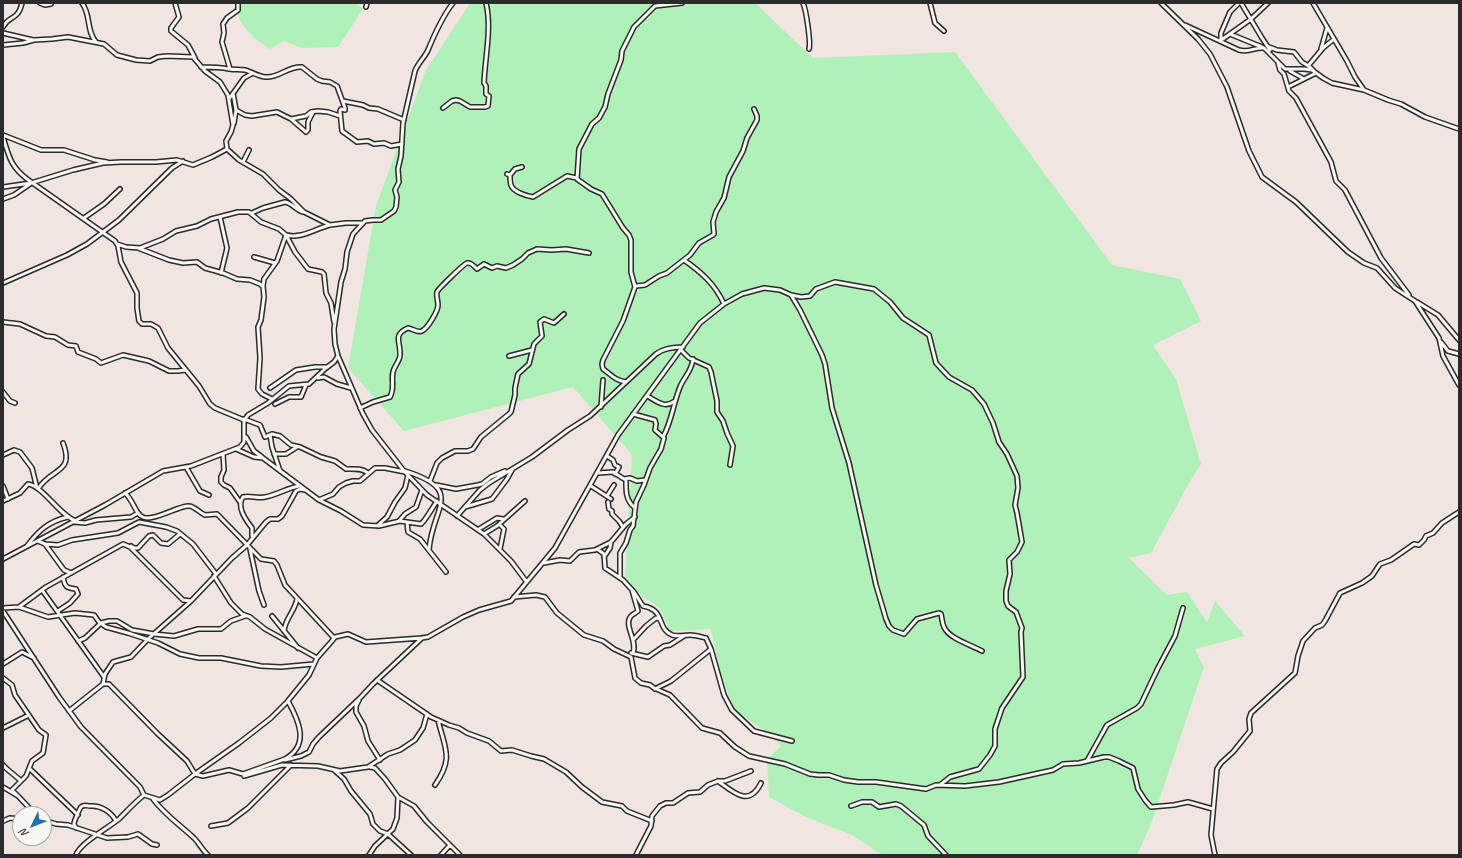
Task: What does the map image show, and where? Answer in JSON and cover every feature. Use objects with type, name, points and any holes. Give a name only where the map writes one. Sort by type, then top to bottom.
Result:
[{"type":"street","points":[[3,27],[5,23],[13,19],[19,13],[22,3]]},
{"type":"street","points":[[40,3],[51,4]]},
{"type":"street","points":[[82,3],[86,10],[90,33],[96,42]]},
{"type":"street","points":[[176,3],[179,17],[171,28],[171,31],[188,45],[201,67],[220,82],[225,89],[229,99],[233,125]]},
{"type":"street","points":[[230,69],[222,42],[224,33],[223,24],[227,18],[238,10],[238,3]]},
{"type":"street","points":[[366,7],[367,3]]},
{"type":"street","points":[[453,3],[436,30],[428,50],[415,71],[404,120],[401,156],[398,168],[399,183],[396,190],[397,197],[395,210],[381,220],[367,220],[362,224],[354,233],[347,252],[335,323],[335,344],[338,356],[347,374],[351,388],[360,408],[372,430],[405,473],[422,490],[457,516],[479,529],[500,549],[526,582]]},
{"type":"street","points":[[443,108],[452,101],[456,100],[470,107],[485,108],[488,106],[489,96],[486,94],[486,86],[484,83],[488,28],[486,3]]},
{"type":"street","points":[[577,178],[579,149],[592,124],[599,118],[605,107],[608,94],[621,60],[622,51],[634,27],[655,6],[682,3]]},
{"type":"street","points":[[803,3],[806,11],[807,28],[811,42],[809,49]]},
{"type":"street","points":[[930,3],[935,23],[944,31]]},
{"type":"street","points":[[1161,3],[1182,22],[1208,51],[1219,70],[1232,100],[1250,152],[1262,177],[1296,202],[1348,252],[1364,263],[1377,268],[1396,288],[1438,315],[1459,340]]},
{"type":"street","points":[[1221,41],[1221,33],[1230,12],[1240,3],[1251,19],[1265,47],[1282,68],[1295,73],[1304,79]]},
{"type":"street","points":[[1221,41],[1251,19],[1268,3]]},
{"type":"street","points":[[1313,3],[1364,90]]},
{"type":"street","points":[[1182,22],[1245,52],[1265,47]]},
{"type":"street","points":[[1319,52],[1327,28]]},
{"type":"street","points":[[3,33],[34,40]]},
{"type":"street","points":[[1230,34],[1265,47],[1294,52],[1302,62],[1316,73]]},
{"type":"street","points":[[3,45],[68,37],[96,42],[107,46],[117,55],[128,59],[150,61],[171,56],[192,57],[195,59]]},
{"type":"street","points":[[1308,66],[1319,52],[1334,39]]},
{"type":"street","points":[[1278,63],[1280,70],[1284,74],[1290,92],[1296,98],[1331,162],[1336,181],[1345,190],[1381,258],[1405,291],[1414,300],[1448,351],[1459,354]]},
{"type":"street","points":[[201,67],[221,67],[246,70],[264,77],[271,77],[302,66],[318,79],[330,82],[337,86],[345,109],[340,110],[342,131],[354,141],[368,141],[376,144],[384,143],[391,146],[402,144]]},
{"type":"street","points":[[1288,70],[1307,69],[1338,85],[1364,90],[1401,104],[1425,117],[1459,129]]},
{"type":"street","points":[[229,99],[244,78],[253,73]]},
{"type":"street","points":[[1288,87],[1316,73]]},
{"type":"street","points":[[233,93],[236,110],[231,132],[226,141],[227,149],[243,162],[264,174],[279,190],[304,212]]},
{"type":"street","points":[[343,101],[378,109],[404,120]]},
{"type":"street","points":[[636,286],[644,285],[667,273],[690,255],[699,243],[711,238],[714,234],[713,226],[716,212],[724,198],[729,177],[757,120],[754,109]]},
{"type":"street","points":[[236,110],[245,115],[252,116],[276,112],[291,119],[306,132],[308,130],[308,122],[313,112]]},
{"type":"street","points":[[291,119],[306,116],[318,111],[328,112],[340,116]]},
{"type":"street","points":[[3,136],[41,150],[64,150],[95,160],[113,162],[156,162],[177,160],[193,165],[227,149]]},
{"type":"street","points":[[3,136],[7,153],[18,172],[103,233],[113,238],[117,244],[121,262],[137,293],[139,321],[142,324],[150,324],[158,328],[168,348],[199,386],[210,404],[215,408],[260,425],[265,437],[270,435],[280,436],[291,445],[321,458],[337,462],[347,470],[353,468],[363,470],[368,473]]},
{"type":"street","points":[[3,148],[7,153]]},
{"type":"street","points":[[243,162],[249,150]]},
{"type":"street","points":[[3,187],[31,182],[73,170],[113,162]]},
{"type":"street","points":[[3,283],[81,248],[119,220],[172,168],[183,162]]},
{"type":"street","points":[[522,167],[515,169],[509,175],[512,188],[533,197],[567,176],[577,178],[591,189],[602,194],[623,228],[630,235],[632,255],[631,272],[636,286],[624,321],[610,344],[602,364],[603,369],[610,373],[614,378],[626,382]]},
{"type":"street","points":[[3,199],[14,195],[31,182]]},
{"type":"street","points":[[84,218],[104,204],[120,189]]},
{"type":"street","points":[[138,248],[163,239],[174,232],[197,226],[208,220],[238,212],[252,213],[263,208],[285,202],[288,202],[298,210],[330,225]]},
{"type":"street","points":[[252,213],[261,222],[279,230],[286,235],[295,237],[301,236],[317,228],[330,225],[334,226],[346,223],[362,224]]},
{"type":"street","points":[[220,217],[227,248],[221,272]]},
{"type":"street","points":[[286,235],[295,252],[308,268],[311,270],[319,270],[323,273],[326,293],[331,303],[335,323]]},
{"type":"street","points":[[272,399],[260,392],[258,386],[260,358],[258,327],[261,322],[264,297],[264,279],[278,259],[286,235]]},
{"type":"street","points":[[117,244],[126,247],[138,248],[182,263],[197,262],[205,268],[221,272],[241,280],[250,280],[260,284],[263,287]]},
{"type":"street","points":[[118,249],[126,247]]},
{"type":"street","points":[[360,408],[390,397],[393,390],[393,370],[400,356],[399,336],[403,330],[408,328],[421,332],[427,327],[437,308],[436,294],[445,282],[451,279],[455,272],[466,263],[469,262],[473,264],[477,269],[484,264],[492,268],[497,266],[506,268],[522,259],[528,253],[537,249],[566,249],[588,253]]},
{"type":"street","points":[[254,257],[275,264]]},
{"type":"street","points":[[684,260],[702,274],[717,290],[724,304]]},
{"type":"street","points":[[3,611],[69,711],[90,736],[140,787],[144,795],[160,800],[168,796],[195,774],[267,721],[288,701],[309,675],[317,658],[334,638],[345,634],[366,642],[422,638],[432,635],[463,617],[479,610],[506,603],[514,598],[555,548],[591,486],[618,435],[633,414],[700,323],[724,304],[742,294],[764,288],[780,290],[790,295],[801,297],[810,296],[816,289],[836,282],[874,289],[888,300],[901,316],[929,335],[935,362],[947,375],[972,390],[981,399],[993,423],[999,442],[1006,451],[1017,476],[1018,488],[1015,505],[1022,542],[1009,560],[1010,574],[1005,596],[1008,606],[1016,612],[1022,628],[1023,677],[1002,708],[995,729],[995,746],[986,762],[979,769],[950,777],[940,785]]},
{"type":"street","points":[[790,295],[800,310],[825,364],[833,416],[849,463],[878,592],[889,626],[893,630],[904,634],[917,619],[939,613],[941,614],[944,627],[947,631],[966,644],[982,651]]},
{"type":"street","points":[[430,481],[438,463],[442,458],[455,451],[468,451],[473,449],[481,437],[510,414],[516,395],[515,388],[518,374],[529,364],[534,344],[542,336],[541,321],[544,319],[554,323],[564,314]]},
{"type":"street","points":[[3,322],[17,324],[45,336],[55,337],[67,345],[75,346],[78,352],[100,363],[123,355],[149,361],[169,371],[185,370]]},
{"type":"street","points":[[1440,341],[1443,356],[1459,385]]},
{"type":"street","points":[[457,516],[480,490],[489,483],[532,457],[589,417],[660,351],[671,348],[682,348]]},
{"type":"street","points":[[682,348],[689,358],[709,367],[713,375],[717,412],[723,421],[733,446],[730,465]]},
{"type":"street","points":[[509,356],[532,350]]},
{"type":"street","points":[[3,559],[75,521],[163,471],[186,467],[236,449],[242,444],[245,438],[244,419],[248,415],[290,385],[309,384],[327,366],[334,362],[338,356]]},
{"type":"street","points":[[620,577],[620,553],[633,526],[635,504],[650,468],[662,445],[663,437],[672,418],[675,401],[682,383],[691,369],[693,359]]},
{"type":"street","points":[[270,388],[296,370],[327,366]]},
{"type":"street","points":[[315,378],[324,377],[337,384],[351,388]]},
{"type":"street","points":[[601,407],[603,380]]},
{"type":"street","points":[[274,404],[289,397],[301,397],[306,385]]},
{"type":"street","points":[[3,392],[10,402],[15,403]]},
{"type":"street","points":[[647,396],[662,405],[671,404],[675,401]]},
{"type":"street","points":[[633,414],[655,420],[656,424],[654,430],[663,437]]},
{"type":"street","points":[[244,435],[254,451],[280,472],[319,500],[342,511],[363,525],[377,526],[398,522],[407,522],[418,525],[423,523],[437,501]]},
{"type":"street","points":[[270,435],[272,447],[280,472]]},
{"type":"street","points":[[37,488],[65,464],[67,457],[63,443]]},
{"type":"street","points":[[274,454],[286,454],[297,447]]},
{"type":"street","points":[[236,449],[254,456],[262,457]]},
{"type":"street","points":[[3,455],[14,450],[20,452],[32,468],[37,488]]},
{"type":"street","points":[[223,454],[224,470],[221,477],[221,482],[230,488],[240,502],[246,521],[253,529],[252,538]]},
{"type":"street","points":[[607,456],[613,460],[615,465],[619,468],[615,474]]},
{"type":"street","points":[[186,467],[200,491],[209,495]]},
{"type":"street","points":[[319,500],[333,494],[339,487],[346,483],[360,481],[368,473],[378,467],[405,473],[430,481],[436,485],[459,489],[465,486],[478,486],[491,477],[514,467]]},
{"type":"street","points":[[465,507],[480,504],[494,498],[514,467]]},
{"type":"street","points":[[598,473],[611,472],[624,479],[632,479],[637,481],[645,480]]},
{"type":"street","points":[[377,526],[387,517],[405,488],[405,473]]},
{"type":"street","points":[[626,479],[627,498],[635,508]]},
{"type":"street","points":[[3,501],[20,493],[28,484],[37,488],[48,499],[57,505],[68,517],[75,521],[85,523],[131,517],[138,513]]},
{"type":"street","points":[[428,550],[432,529],[441,504],[441,495],[436,485]]},
{"type":"street","points":[[607,496],[614,485]]},
{"type":"street","points":[[3,486],[8,499]]},
{"type":"street","points":[[240,502],[245,496],[261,498],[299,486]]},
{"type":"street","points":[[591,486],[611,499]]},
{"type":"street","points":[[103,684],[104,677],[113,662],[131,657],[148,639],[191,601],[215,575],[248,546],[252,538],[268,520],[282,516],[296,491],[305,490]]},
{"type":"street","points":[[398,522],[405,514],[416,507],[422,490]]},
{"type":"street","points":[[125,493],[132,500],[138,513],[144,518],[162,515],[188,506],[205,516],[215,513],[262,560],[274,561],[277,565],[283,583],[334,638]]},
{"type":"street","points":[[484,534],[499,524],[525,501]]},
{"type":"street","points":[[608,502],[609,508],[612,510],[612,514],[623,527]]},
{"type":"street","points":[[1214,855],[1211,836],[1216,772],[1218,766],[1233,752],[1250,731],[1249,719],[1251,713],[1295,673],[1298,656],[1304,641],[1315,628],[1325,622],[1339,594],[1362,583],[1372,576],[1380,564],[1391,560],[1414,544],[1419,544],[1426,536],[1433,533],[1442,523],[1459,512]]},
{"type":"street","points":[[26,547],[41,529],[52,522],[68,517]]},
{"type":"street","points":[[544,563],[560,560],[570,561],[579,552],[596,550],[611,542],[623,527],[635,517]]},
{"type":"street","points":[[479,529],[497,518],[503,520]]},
{"type":"street","points":[[38,541],[45,544],[58,545],[83,537],[118,533],[139,522],[172,528],[193,544],[215,575],[231,603],[245,616],[250,617],[265,629],[317,658]]},
{"type":"street","points":[[407,522],[408,532],[420,539],[446,572]]},
{"type":"street","points":[[499,524],[504,527],[500,549]]},
{"type":"street","points":[[19,607],[42,590],[71,572],[126,542],[134,548],[138,548],[149,536],[153,534],[161,543],[168,544],[180,534]]},
{"type":"street","points":[[604,556],[610,548],[611,542]]},
{"type":"street","points":[[45,544],[64,570],[71,572]]},
{"type":"street","points":[[120,545],[124,544],[130,547],[184,600],[191,601]]},
{"type":"street","points":[[248,546],[264,605]]},
{"type":"street","points":[[596,550],[604,554],[606,568],[620,577],[631,588],[642,605],[656,610],[664,628],[671,634],[705,638],[711,649],[724,695],[732,710],[754,731],[792,741]]},
{"type":"street","points":[[58,611],[70,603],[78,594],[76,589],[66,587],[63,577]]},
{"type":"street","points":[[631,588],[638,610],[628,622],[635,647],[633,653]]},
{"type":"street","points":[[42,590],[104,677]]},
{"type":"street","points":[[514,598],[536,595],[545,598],[557,613],[584,635],[603,641],[614,649],[630,657],[635,678],[641,684],[650,685],[664,691],[672,697],[702,728],[720,733],[734,747],[753,758],[785,764],[818,776],[828,775],[847,781],[876,782],[924,789],[940,785],[965,786],[999,782],[1053,770],[1063,764],[1079,763],[1109,757],[1132,767],[1138,789],[1151,807],[1170,806],[1188,802],[1213,809]]},
{"type":"street","points":[[284,632],[286,622],[295,606],[297,599]]},
{"type":"street","points":[[3,608],[19,607],[48,617],[75,614],[94,615],[101,623],[109,628],[148,639],[174,652],[199,658],[221,658],[261,666],[281,667],[314,664]]},
{"type":"street","points":[[1088,761],[1107,725],[1137,708],[1141,704],[1173,640],[1183,608]]},
{"type":"street","points":[[78,641],[85,638],[101,623],[115,621],[132,630],[174,636],[198,629],[221,629],[230,621],[245,616]]},
{"type":"street","points":[[272,616],[299,649]]},
{"type":"street","points":[[633,640],[656,618],[660,619]]},
{"type":"street","points":[[625,654],[633,653],[648,658],[664,646],[669,645],[685,636]]},
{"type":"street","points":[[273,763],[296,758],[309,752],[319,737],[422,638]]},
{"type":"street","points":[[655,688],[671,681],[711,649]]},
{"type":"street","points":[[3,664],[22,652],[34,658]]},
{"type":"street","points":[[3,678],[12,686],[14,694],[39,730],[46,735],[44,753],[32,761],[26,776],[12,790],[27,806]]},
{"type":"street","points":[[377,680],[426,714],[467,733],[489,741],[501,751],[512,750],[544,759],[566,772],[582,787],[602,802],[622,806],[627,811],[652,820]]},
{"type":"street","points":[[69,711],[103,684],[110,684],[158,734],[187,761],[195,774],[203,776],[229,770],[245,774],[291,756],[297,748],[300,729],[288,701]]},
{"type":"street","points":[[360,698],[356,706],[356,712],[364,726],[368,741],[380,760]]},
{"type":"street","points":[[234,771],[242,776],[245,776],[275,766],[318,766],[340,771],[368,767],[388,754],[400,750],[415,740],[423,728],[426,714]]},
{"type":"street","points":[[3,728],[29,715]]},
{"type":"street","points":[[435,785],[443,773],[447,754],[438,720]]},
{"type":"street","points":[[3,765],[21,781]]},
{"type":"street","points":[[211,826],[228,822],[248,808],[290,765]]},
{"type":"street","points":[[368,767],[377,771],[389,783],[398,797],[414,806],[427,822],[460,855]]},
{"type":"street","points":[[30,769],[77,817]]},
{"type":"street","points":[[334,770],[344,779],[351,791],[370,814],[374,825],[380,831],[388,834],[411,855]]},
{"type":"street","points":[[636,855],[651,826],[652,816],[662,804],[674,803],[688,793],[700,792],[708,785],[718,781],[726,781],[751,771]]},
{"type":"street","points":[[718,781],[743,797],[755,792],[761,783]]},
{"type":"street","points":[[3,787],[18,796]]},
{"type":"street","points":[[76,855],[78,851],[96,834],[116,821],[144,795]]},
{"type":"street","points":[[369,855],[375,846],[388,834],[397,818],[398,797]]},
{"type":"street","points":[[153,799],[166,815],[195,839],[203,851],[208,855]]},
{"type":"street","points":[[851,806],[862,802],[873,802],[879,807],[896,804],[901,806],[924,825],[928,836],[946,855]]},
{"type":"street","points":[[76,828],[74,824],[82,806],[96,805],[111,813],[116,821]]},
{"type":"street","points":[[66,825],[77,817]]},
{"type":"street","points":[[52,823],[66,825],[111,838],[128,837],[138,834],[152,844],[157,844]]},
{"type":"street","points":[[441,855],[450,845]]},
{"type":"green space","points":[[237,3],[356,3],[363,9],[338,47],[302,48],[284,41],[270,49],[254,38],[241,23],[235,6]]},
{"type":"green space","points":[[470,3],[755,3],[813,58],[955,52],[1112,265],[1180,279],[1201,321],[1153,345],[1176,379],[1201,464],[1151,553],[1129,558],[1167,595],[1187,592],[1207,622],[1215,601],[1245,636],[1195,649],[1204,667],[1151,824],[1137,855],[882,855],[852,835],[806,817],[769,797],[767,759],[781,746],[767,732],[735,712],[721,676],[711,629],[670,631],[660,608],[643,597],[625,578],[632,455],[573,387],[404,431],[348,368],[376,206],[425,72]]}]
